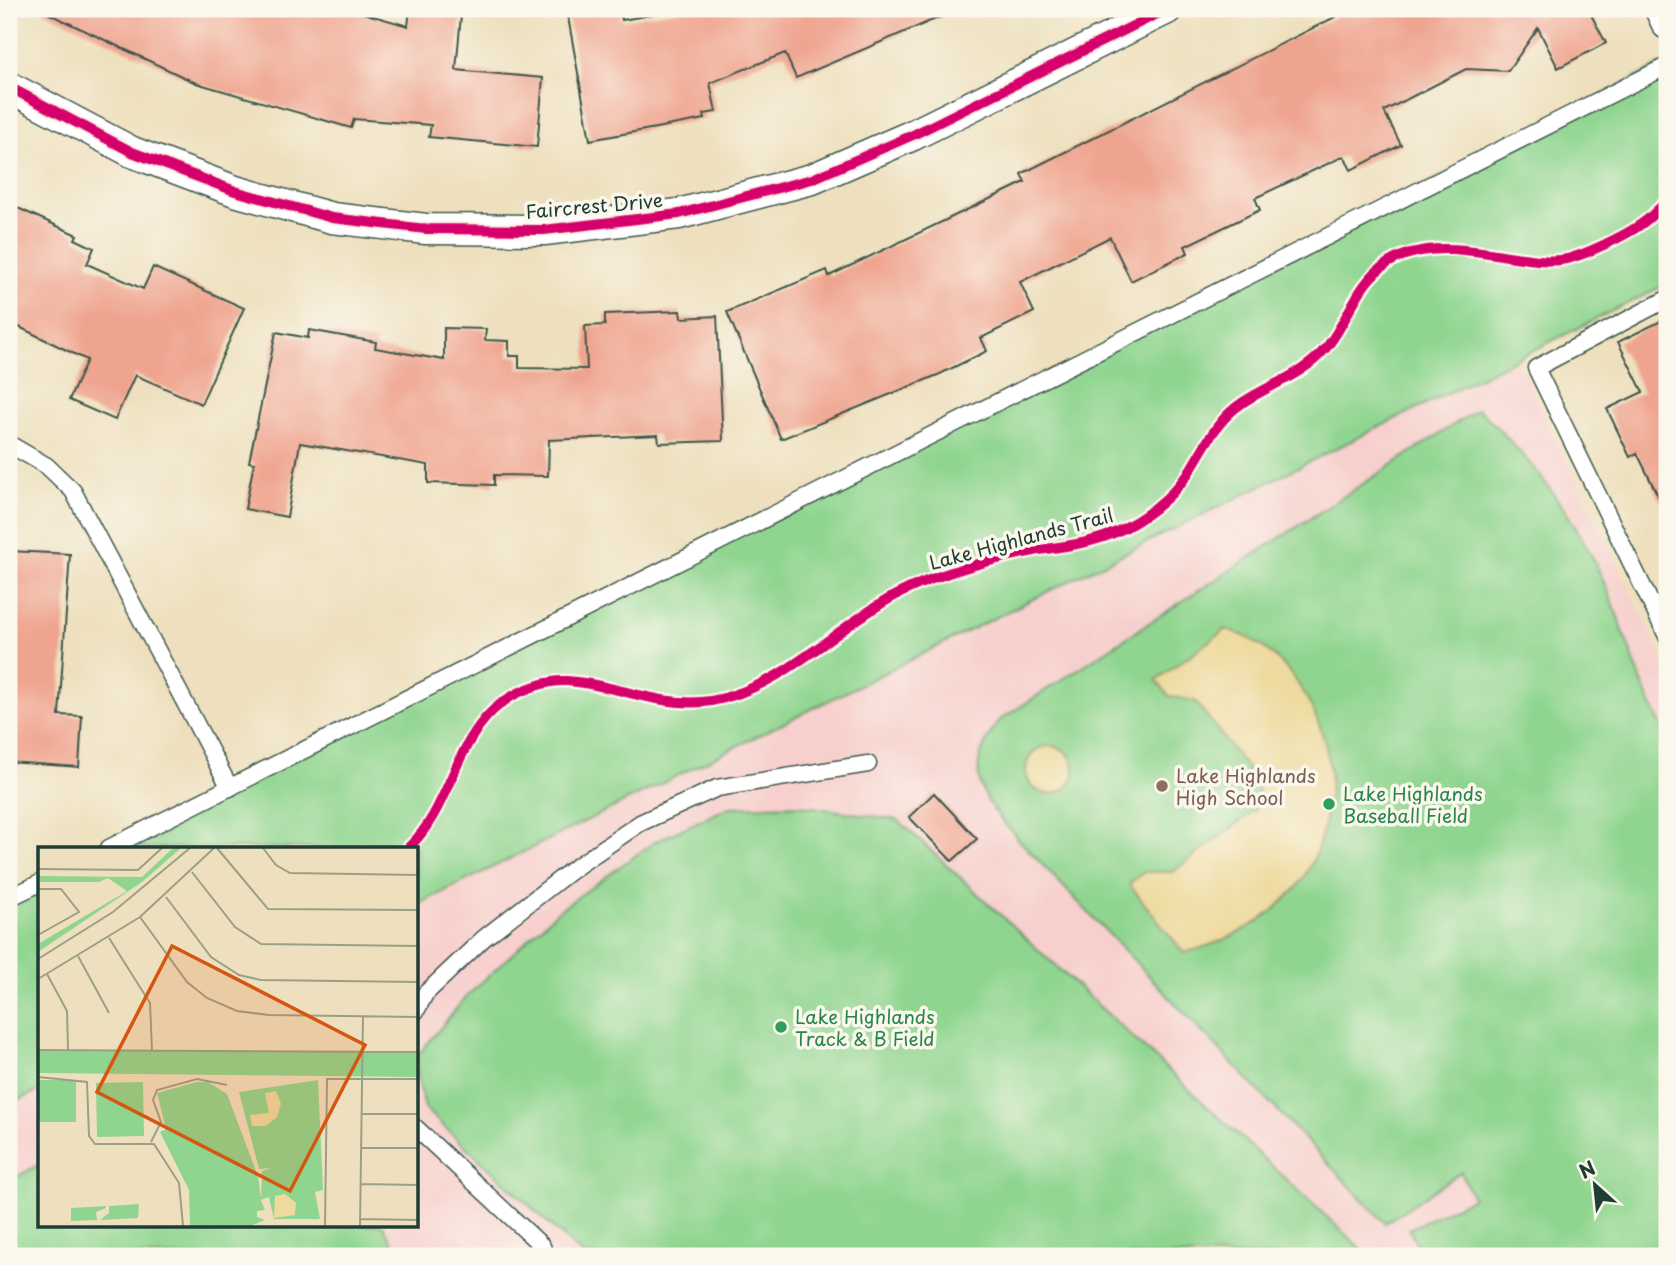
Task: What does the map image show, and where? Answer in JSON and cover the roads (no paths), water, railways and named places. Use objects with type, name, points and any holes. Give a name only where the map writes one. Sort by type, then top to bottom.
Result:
[{"type":"street","name":"Faircrest Drive","points":[[9,87],[132,152],[235,191],[332,218],[426,229],[544,230],[679,214],[812,179],[913,135],[1167,9]]},
{"type":"street","points":[[1660,9],[1667,24]]},
{"type":"lane","points":[[113,847],[1667,66]]},
{"type":"lane","points":[[1667,299],[1536,368],[1667,636]]},
{"type":"lane","points":[[9,444],[47,466],[73,491],[230,788]]},
{"type":"lane","points":[[418,1007],[425,993],[484,938],[573,869],[640,823],[717,788],[867,764]]},
{"type":"lane","points":[[9,898],[38,884]]},
{"type":"lane","points":[[418,1130],[542,1246],[545,1256]]},
{"type":"place","name":"Lake Highlands High School","points":[[1162,786]]},
{"type":"place","name":"Lake Highlands Baseball Field","points":[[1329,804]]},
{"type":"place","name":"Lake Highlands Track & B Field","points":[[781,1027]]}]
